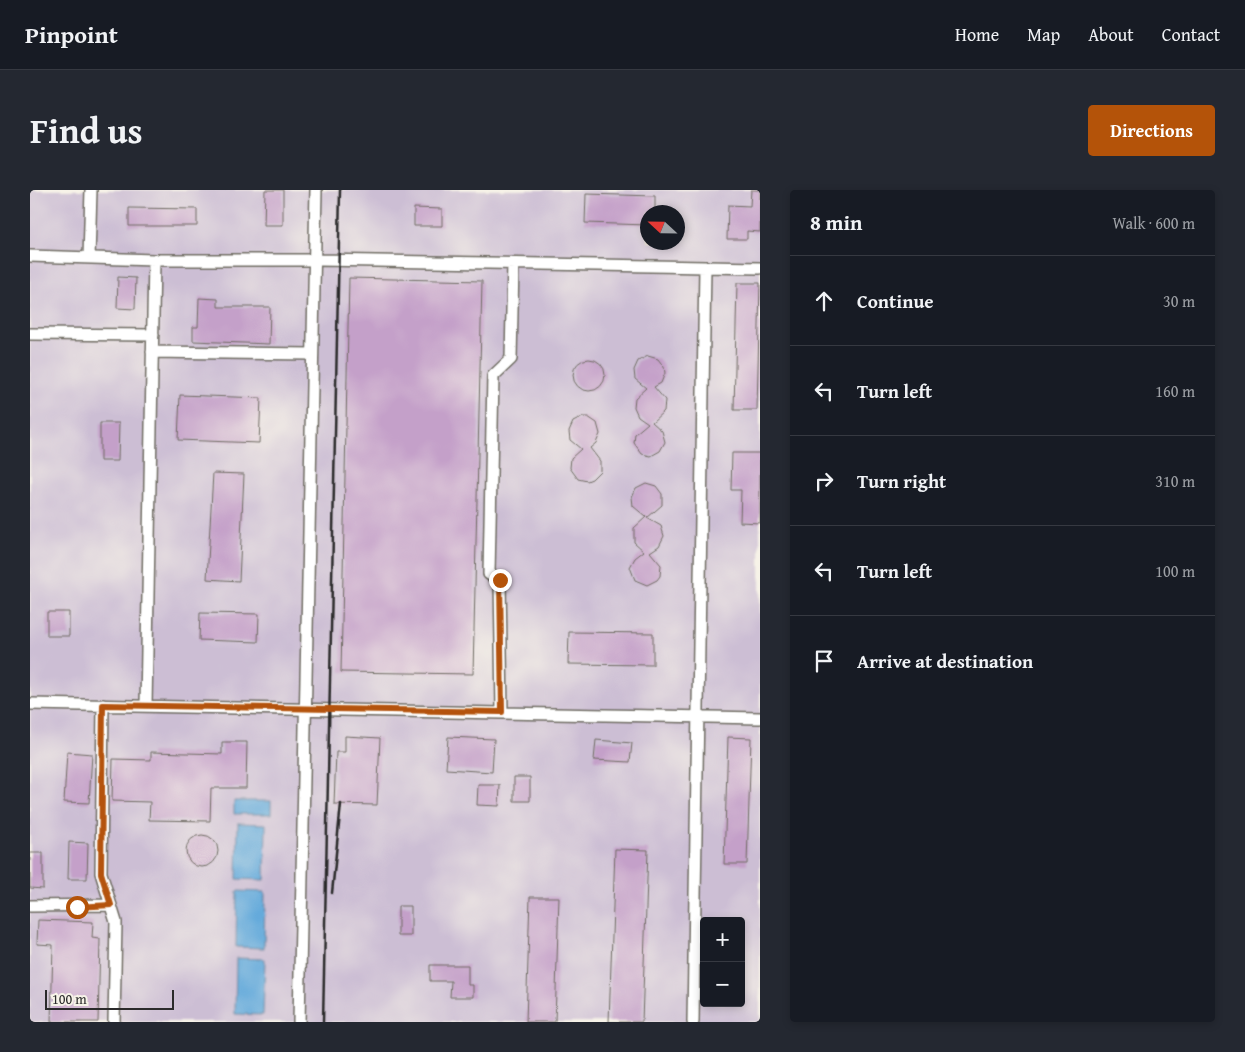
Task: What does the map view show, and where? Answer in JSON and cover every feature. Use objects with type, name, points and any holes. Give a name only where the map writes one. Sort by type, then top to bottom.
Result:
[{"type":"lane","points":[[89,258],[91,190]]},
{"type":"lane","points":[[298,1022],[316,190]]},
{"type":"lane","points":[[30,256],[154,260],[314,260],[760,268]]},
{"type":"lane","points":[[146,706],[154,260]]},
{"type":"lane","points":[[502,712],[500,580],[489,574],[492,376],[511,359],[513,264]]},
{"type":"lane","points":[[692,1022],[705,267]]},
{"type":"lane","points":[[30,334],[153,335]]},
{"type":"lane","points":[[152,352],[312,354]]},
{"type":"lane","points":[[30,704],[760,718]]},
{"type":"lane","points":[[103,705],[101,873],[116,922],[114,1022]]},
{"type":"lane","points":[[30,906],[111,905]]},
{"type":"shaded area","points":[[30,190],[760,190],[760,1022],[30,1022]]},
{"type":"water","points":[[234,801],[271,801],[271,814],[234,814]]},
{"type":"water","points":[[238,823],[266,824],[265,880],[237,879]]},
{"type":"water","points":[[237,891],[265,892],[264,948],[236,947]]},
{"type":"water","points":[[236,958],[265,959],[263,1015],[235,1014]]},
{"type":"building","points":[[265,190],[283,190],[283,225],[264,225]]},
{"type":"building","points":[[751,190],[760,190],[760,232],[747,231],[747,239],[727,239],[728,205],[750,206]]},
{"type":"building","points":[[586,194],[655,196],[655,205],[640,205],[640,225],[585,223]]},
{"type":"building","points":[[129,208],[197,209],[197,226],[129,226]]},
{"type":"building","points":[[414,208],[442,209],[442,226],[414,226]]},
{"type":"building","points":[[118,277],[136,278],[135,309],[117,308]]},
{"type":"building","points":[[349,278],[482,281],[473,674],[341,672]]},
{"type":"building","points":[[737,283],[760,283],[757,410],[734,410]]},
{"type":"building","points":[[199,298],[218,299],[218,307],[270,307],[269,344],[193,341],[193,327],[198,327]]},
{"type":"building","points":[[648,356],[658,359],[664,367],[665,373],[661,383],[654,387],[665,400],[664,411],[652,422],[662,431],[665,442],[660,451],[651,456],[642,454],[634,443],[635,434],[648,423],[638,416],[634,407],[635,398],[646,388],[635,379],[634,370],[638,361]]},
{"type":"building","points":[[589,359],[600,364],[605,375],[600,386],[589,391],[578,386],[573,375],[578,364]]},
{"type":"building","points":[[180,395],[261,398],[259,443],[178,440]]},
{"type":"building","points":[[583,417],[588,417],[597,423],[600,434],[596,443],[590,448],[600,461],[600,471],[587,481],[578,479],[570,468],[571,458],[581,449],[570,440],[569,431],[573,422]]},
{"type":"building","points":[[100,423],[119,423],[118,461],[100,461]]},
{"type":"building","points":[[732,453],[760,453],[760,523],[740,522],[741,490],[731,490]]},
{"type":"building","points":[[213,473],[244,474],[239,581],[207,579]]},
{"type":"building","points":[[646,483],[656,486],[662,494],[662,505],[647,518],[661,526],[664,536],[659,546],[650,552],[661,565],[660,576],[657,580],[647,585],[635,580],[630,567],[635,558],[644,551],[634,542],[634,528],[646,517],[633,506],[632,497],[636,488]]},
{"type":"building","points":[[47,612],[69,612],[69,636],[47,636]]},
{"type":"building","points":[[200,613],[259,614],[258,642],[199,640]]},
{"type":"building","points":[[569,632],[653,633],[653,665],[568,664]]},
{"type":"building","points":[[345,736],[380,738],[377,805],[334,804],[336,752],[345,752]]},
{"type":"building","points":[[448,737],[494,739],[492,772],[446,769]]},
{"type":"building","points":[[728,737],[751,738],[747,864],[724,864]]},
{"type":"building","points":[[596,740],[632,743],[630,762],[594,760]]},
{"type":"building","points":[[222,742],[247,742],[246,788],[211,788],[210,821],[149,820],[150,802],[112,801],[113,759],[151,760],[151,752],[222,754]]},
{"type":"building","points":[[67,752],[92,754],[89,803],[64,802]]},
{"type":"building","points":[[514,777],[530,777],[530,801],[514,801]]},
{"type":"building","points":[[478,785],[500,785],[499,806],[477,805]]},
{"type":"building","points":[[202,835],[213,840],[218,851],[213,862],[202,867],[191,862],[186,851],[191,840]]},
{"type":"building","points":[[69,842],[88,843],[87,879],[68,879]]},
{"type":"building","points":[[615,849],[648,850],[642,1022],[609,1022]]},
{"type":"building","points":[[30,853],[43,853],[43,889],[30,888]]},
{"type":"building","points":[[530,897],[559,897],[555,1022],[526,1022]]},
{"type":"building","points":[[398,906],[411,906],[411,936],[398,936]]},
{"type":"building","points":[[38,920],[93,922],[92,938],[100,939],[98,1022],[51,1022],[53,945],[37,944]]},
{"type":"building","points":[[430,965],[468,965],[468,985],[473,985],[473,997],[450,997],[451,981],[430,981]]},
{"type":"railway","points":[[323,1022],[340,190]]},
{"type":"railway","points":[[332,893],[341,804]]},
{"type":"route","points":[[77,907],[111,905],[101,873],[103,705],[502,712],[500,580]]}]
